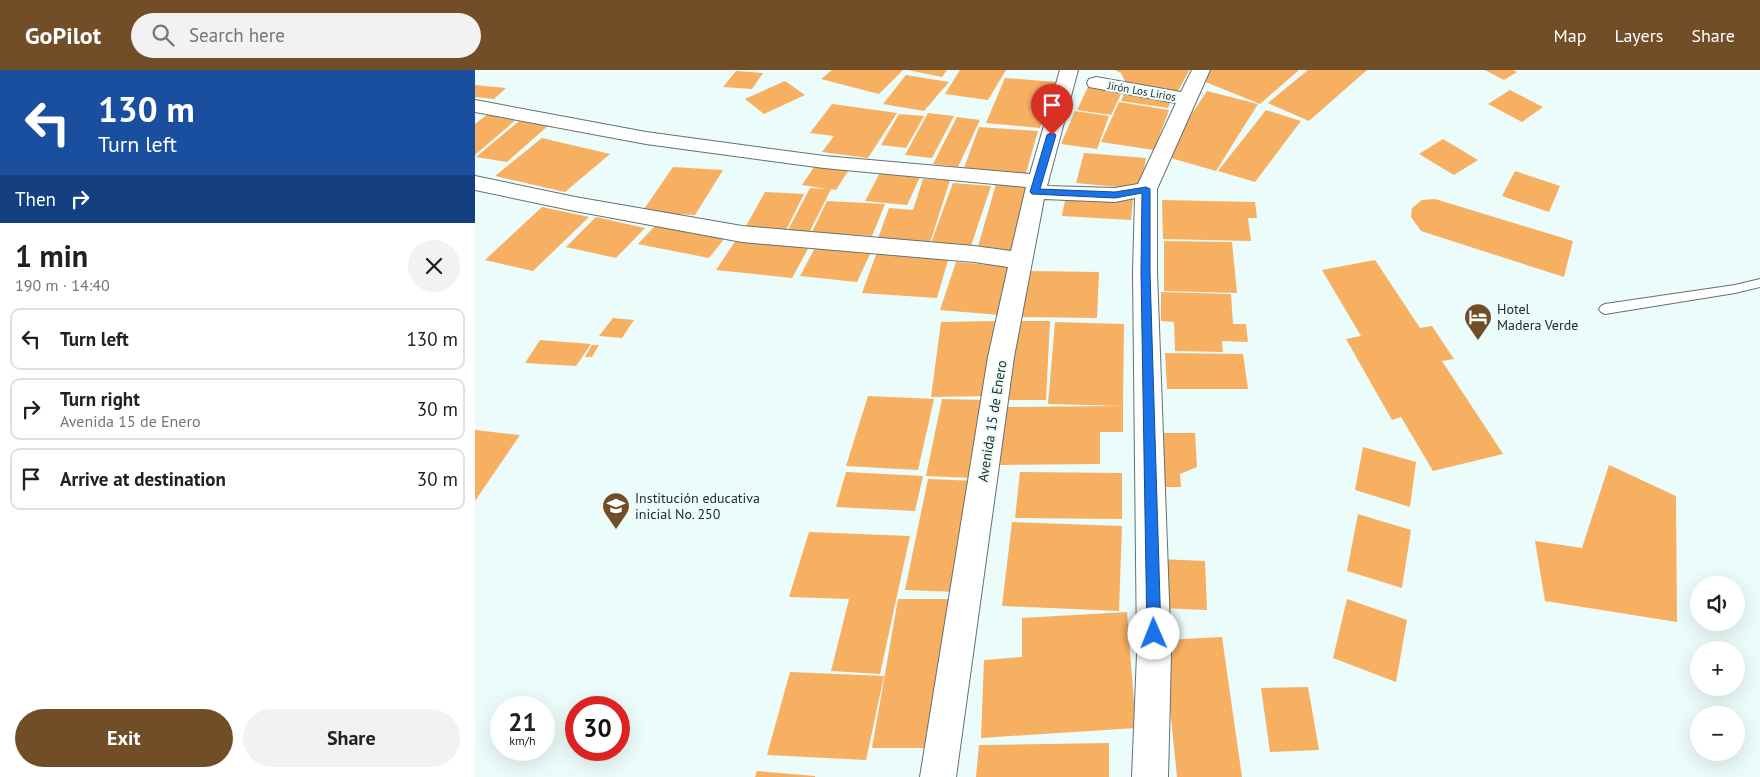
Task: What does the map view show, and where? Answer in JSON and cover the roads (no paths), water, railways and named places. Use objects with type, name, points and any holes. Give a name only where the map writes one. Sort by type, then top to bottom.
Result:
[{"type":"street","name":"Avenida 15 de Enero","points":[[938,777],[1001,357],[1036,186],[1069,70]]},
{"type":"street","points":[[1150,777],[1154,654],[1145,272],[1146,189],[1201,70]]},
{"type":"street","name":"Jirón Los Lirios","points":[[1096,83],[1188,99]]},
{"type":"street","points":[[475,106],[647,138],[824,162],[1115,195],[1146,189]]},
{"type":"street","points":[[475,183],[575,204],[741,234],[974,254],[1021,261]]},
{"type":"lane","points":[[1605,309],[1735,289],[1760,283]]},
{"type":"place","name":"Hotel Madera Verde","points":[[1478,341]]},
{"type":"place","name":"Institución educativa inicial No. 250","points":[[616,530]]}]
